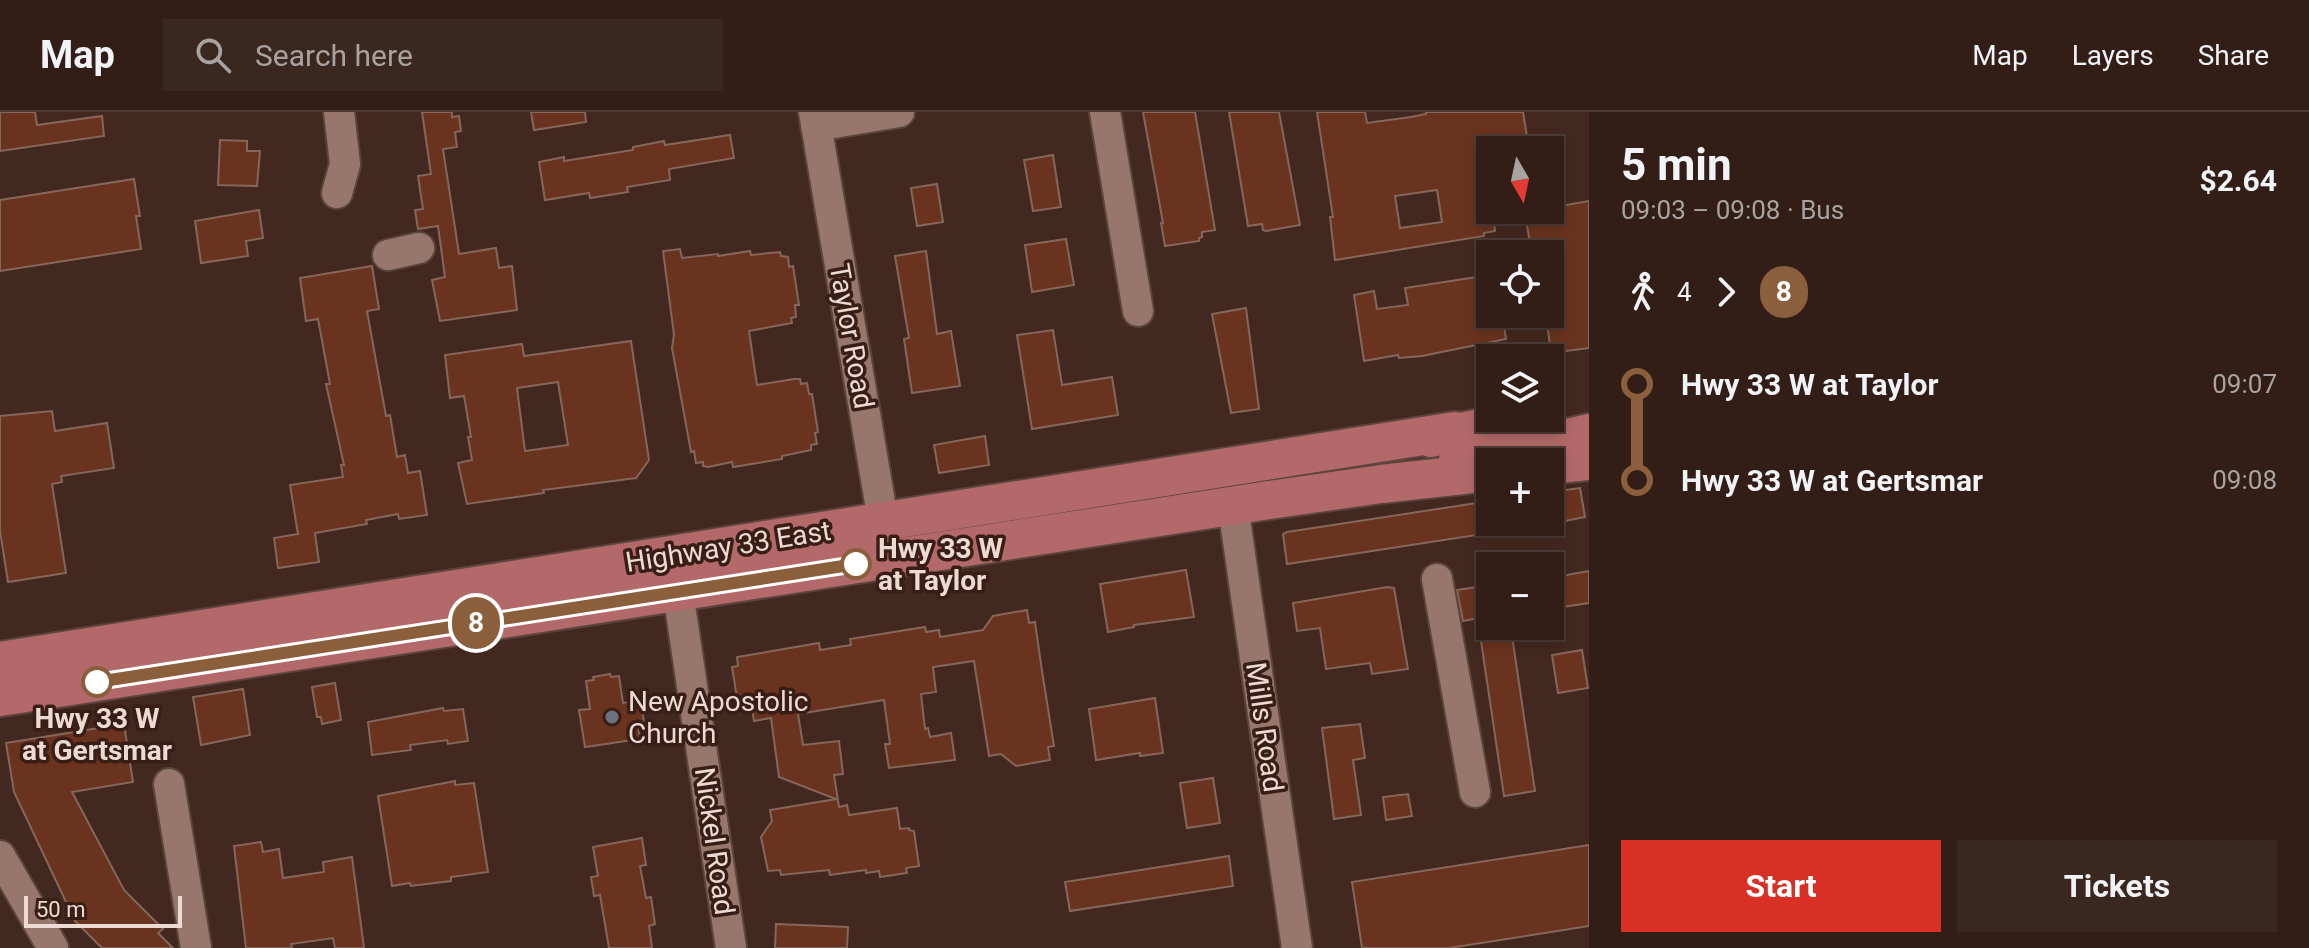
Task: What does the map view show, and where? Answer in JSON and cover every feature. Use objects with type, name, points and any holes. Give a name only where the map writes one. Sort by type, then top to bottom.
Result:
[{"type":"main road","points":[[1564,411],[1589,407]]},
{"type":"main road","points":[[1233,506],[1248,485],[1265,477],[1334,464],[1476,427]]},
{"type":"main road","name":"Highway 33 East","points":[[0,661],[1455,431]]},
{"type":"main road","points":[[1381,484],[1589,433]]},
{"type":"main road","points":[[1564,464],[1589,461]]},
{"type":"main road","points":[[0,697],[1233,506],[1476,474]]},
{"type":"street","points":[[337,193],[345,164],[339,112]]},
{"type":"street","points":[[815,119],[899,112]]},
{"type":"street","points":[[1105,112],[1138,311]]},
{"type":"street","name":"Taylor Road","points":[[815,119],[889,559]]},
{"type":"street","points":[[388,255],[419,248]]},
{"type":"street","name":"Mills Road","points":[[1233,506],[1297,948]]},
{"type":"street","points":[[1437,579],[1475,792]]},
{"type":"street","name":"Nickel Road","points":[[678,592],[731,948]]},
{"type":"street","points":[[169,784],[196,948]]},
{"type":"street","points":[[6,866],[53,948]]},
{"type":"building","points":[[0,112],[35,112],[37,125],[102,116],[104,136],[0,151]]},
{"type":"building","points":[[422,112],[452,112],[452,117],[459,116],[461,131],[455,132],[457,147],[443,149],[459,254],[496,248],[499,268],[512,266],[517,310],[440,321],[432,280],[445,277],[438,226],[418,229],[415,210],[423,209],[418,176],[431,174]]},
{"type":"building","points":[[531,112],[585,112],[586,122],[534,130]]},
{"type":"building","points":[[1143,112],[1195,112],[1215,230],[1202,232],[1199,241],[1165,246]]},
{"type":"building","points":[[1229,112],[1279,112],[1300,225],[1266,231],[1262,224],[1248,226]]},
{"type":"building","points":[[1317,112],[1365,112],[1367,123],[1426,112],[1523,112],[1527,136],[1476,136],[1476,224],[1494,224],[1495,231],[1484,233],[1484,236],[1335,260],[1330,217],[1333,217]],"holes":[[[1437,190],[1442,222],[1400,228],[1395,196]]]},
{"type":"building","points":[[730,135],[734,158],[669,169],[670,180],[627,187],[628,192],[590,198],[589,193],[545,200],[539,162],[633,150],[633,147],[664,141],[665,145]]},
{"type":"building","points":[[220,140],[247,141],[247,151],[260,151],[257,186],[218,185]]},
{"type":"building","points":[[1053,155],[1061,207],[1033,211],[1024,160]]},
{"type":"building","points":[[134,179],[141,249],[0,271],[0,200]]},
{"type":"building","points":[[937,184],[943,222],[917,226],[911,188]]},
{"type":"building","points":[[1589,201],[1589,348],[1564,351],[1564,344],[1550,344],[1548,328],[1564,328],[1564,240],[1530,240],[1527,226],[1564,224],[1564,205]]},
{"type":"building","points":[[259,210],[263,238],[246,241],[248,256],[201,263],[195,221]]},
{"type":"building","points":[[1066,239],[1074,285],[1032,292],[1025,245]]},
{"type":"building","points":[[680,249],[682,258],[750,251],[751,255],[780,252],[781,256],[788,257],[789,267],[793,266],[799,305],[795,305],[796,317],[791,318],[792,323],[749,331],[757,385],[794,379],[800,379],[801,384],[807,383],[809,394],[812,394],[818,432],[815,433],[817,444],[811,445],[811,450],[782,456],[782,459],[733,467],[732,462],[708,467],[703,466],[703,462],[696,463],[694,451],[691,452],[672,348],[674,335],[663,251]]},
{"type":"building","points":[[926,251],[937,334],[951,331],[960,386],[912,393],[904,339],[909,338],[895,256]]},
{"type":"building","points":[[372,266],[379,309],[367,311],[386,416],[390,415],[397,457],[405,455],[408,473],[420,471],[427,515],[399,519],[398,514],[366,520],[367,524],[315,533],[319,562],[278,568],[274,538],[298,534],[290,485],[343,477],[341,465],[344,465],[326,384],[330,384],[318,319],[306,321],[300,278]]},
{"type":"building","points":[[1476,277],[1476,328],[1504,328],[1506,339],[1422,356],[1399,358],[1398,355],[1364,361],[1354,295],[1374,291],[1377,309],[1408,305],[1405,288]]},
{"type":"building","points":[[1246,308],[1259,409],[1231,413],[1212,314]]},
{"type":"building","points":[[1053,330],[1062,385],[1112,377],[1118,415],[1032,429],[1017,335]]},
{"type":"building","points":[[631,341],[649,460],[636,478],[467,504],[458,463],[472,460],[468,437],[471,437],[464,396],[450,398],[445,355],[522,344],[524,356]],"holes":[[[558,382],[568,445],[525,451],[517,388]]]},
{"type":"building","points":[[52,411],[55,431],[107,423],[114,468],[61,476],[62,482],[52,484],[66,573],[8,582],[0,531],[0,416]]},
{"type":"building","points":[[985,436],[989,465],[939,473],[934,445]]},
{"type":"building","points":[[1580,488],[1585,517],[1564,521],[1564,490]]},
{"type":"building","points":[[1476,503],[1476,535],[1287,564],[1283,534]]},
{"type":"building","points":[[1186,570],[1194,617],[1134,625],[1108,632],[1100,584]]},
{"type":"building","points":[[1589,571],[1589,603],[1564,607],[1564,575]]},
{"type":"building","points":[[1476,587],[1476,619],[1463,621],[1457,590]]},
{"type":"building","points":[[1394,588],[1408,669],[1372,674],[1370,663],[1326,669],[1320,628],[1297,631],[1293,603]]},
{"type":"building","points":[[1027,610],[1029,623],[1035,622],[1054,746],[1048,747],[1050,760],[1016,766],[1001,754],[989,756],[974,661],[933,667],[936,692],[921,694],[925,729],[928,728],[930,737],[951,733],[955,760],[889,768],[885,744],[890,744],[884,700],[798,714],[803,745],[839,741],[843,774],[834,775],[839,807],[847,805],[849,815],[897,808],[900,829],[914,831],[919,866],[906,868],[907,873],[880,877],[879,871],[866,873],[866,870],[830,875],[829,870],[781,875],[780,870],[768,871],[761,837],[772,821],[770,810],[836,799],[779,777],[771,718],[754,721],[750,697],[737,698],[732,667],[738,666],[737,657],[819,643],[820,650],[851,645],[850,639],[925,627],[926,632],[939,630],[940,637],[983,630],[993,616]]},
{"type":"building","points":[[1513,640],[1535,791],[1504,796],[1481,641]]},
{"type":"building","points":[[1582,650],[1588,688],[1558,693],[1552,655]]},
{"type":"building","name":"New Apostolic Church","points":[[610,674],[611,677],[619,676],[623,703],[641,701],[644,723],[638,724],[640,739],[585,747],[579,710],[590,709],[586,681]]},
{"type":"building","points":[[335,683],[341,720],[322,724],[321,717],[317,717],[312,687]]},
{"type":"building","points":[[243,689],[250,735],[201,745],[193,697]]},
{"type":"building","points":[[1155,698],[1163,753],[1096,760],[1089,709]]},
{"type":"building","points":[[443,708],[444,711],[463,709],[468,741],[448,744],[447,740],[410,745],[411,750],[372,755],[368,722]]},
{"type":"building","points":[[124,724],[133,782],[72,792],[124,890],[163,929],[158,933],[173,948],[102,948],[75,921],[14,792],[6,743]]},
{"type":"building","points":[[1360,724],[1365,758],[1353,760],[1361,815],[1334,819],[1322,728]]},
{"type":"building","points":[[1213,778],[1220,823],[1187,828],[1180,783]]},
{"type":"building","points":[[455,781],[455,785],[474,783],[488,872],[451,877],[451,881],[392,886],[378,796]]},
{"type":"building","points":[[1408,794],[1412,816],[1386,820],[1383,797]]},
{"type":"building","points":[[642,838],[646,865],[640,866],[646,898],[651,897],[655,924],[649,926],[652,948],[609,948],[600,895],[594,896],[591,877],[598,876],[593,847]]},
{"type":"building","points":[[261,842],[263,852],[279,849],[283,878],[324,872],[323,862],[352,857],[364,948],[335,948],[333,938],[291,944],[292,948],[246,948],[234,846]]},
{"type":"building","points":[[1589,845],[1589,926],[1449,948],[1362,948],[1352,882]]},
{"type":"building","points":[[1229,856],[1233,886],[1070,911],[1065,882]]},
{"type":"building","points":[[776,924],[848,927],[847,948],[775,948]]},
{"type":"bus line","name":"8","points":[[97,682],[856,564]]},
{"type":"place","name":"Hwy 33 W at Taylor","points":[[856,564]]},
{"type":"place","name":"Hwy 33 W at Gertsmar","points":[[97,682]]},
{"type":"place","name":"New Apostolic Church","points":[[612,717]]}]
